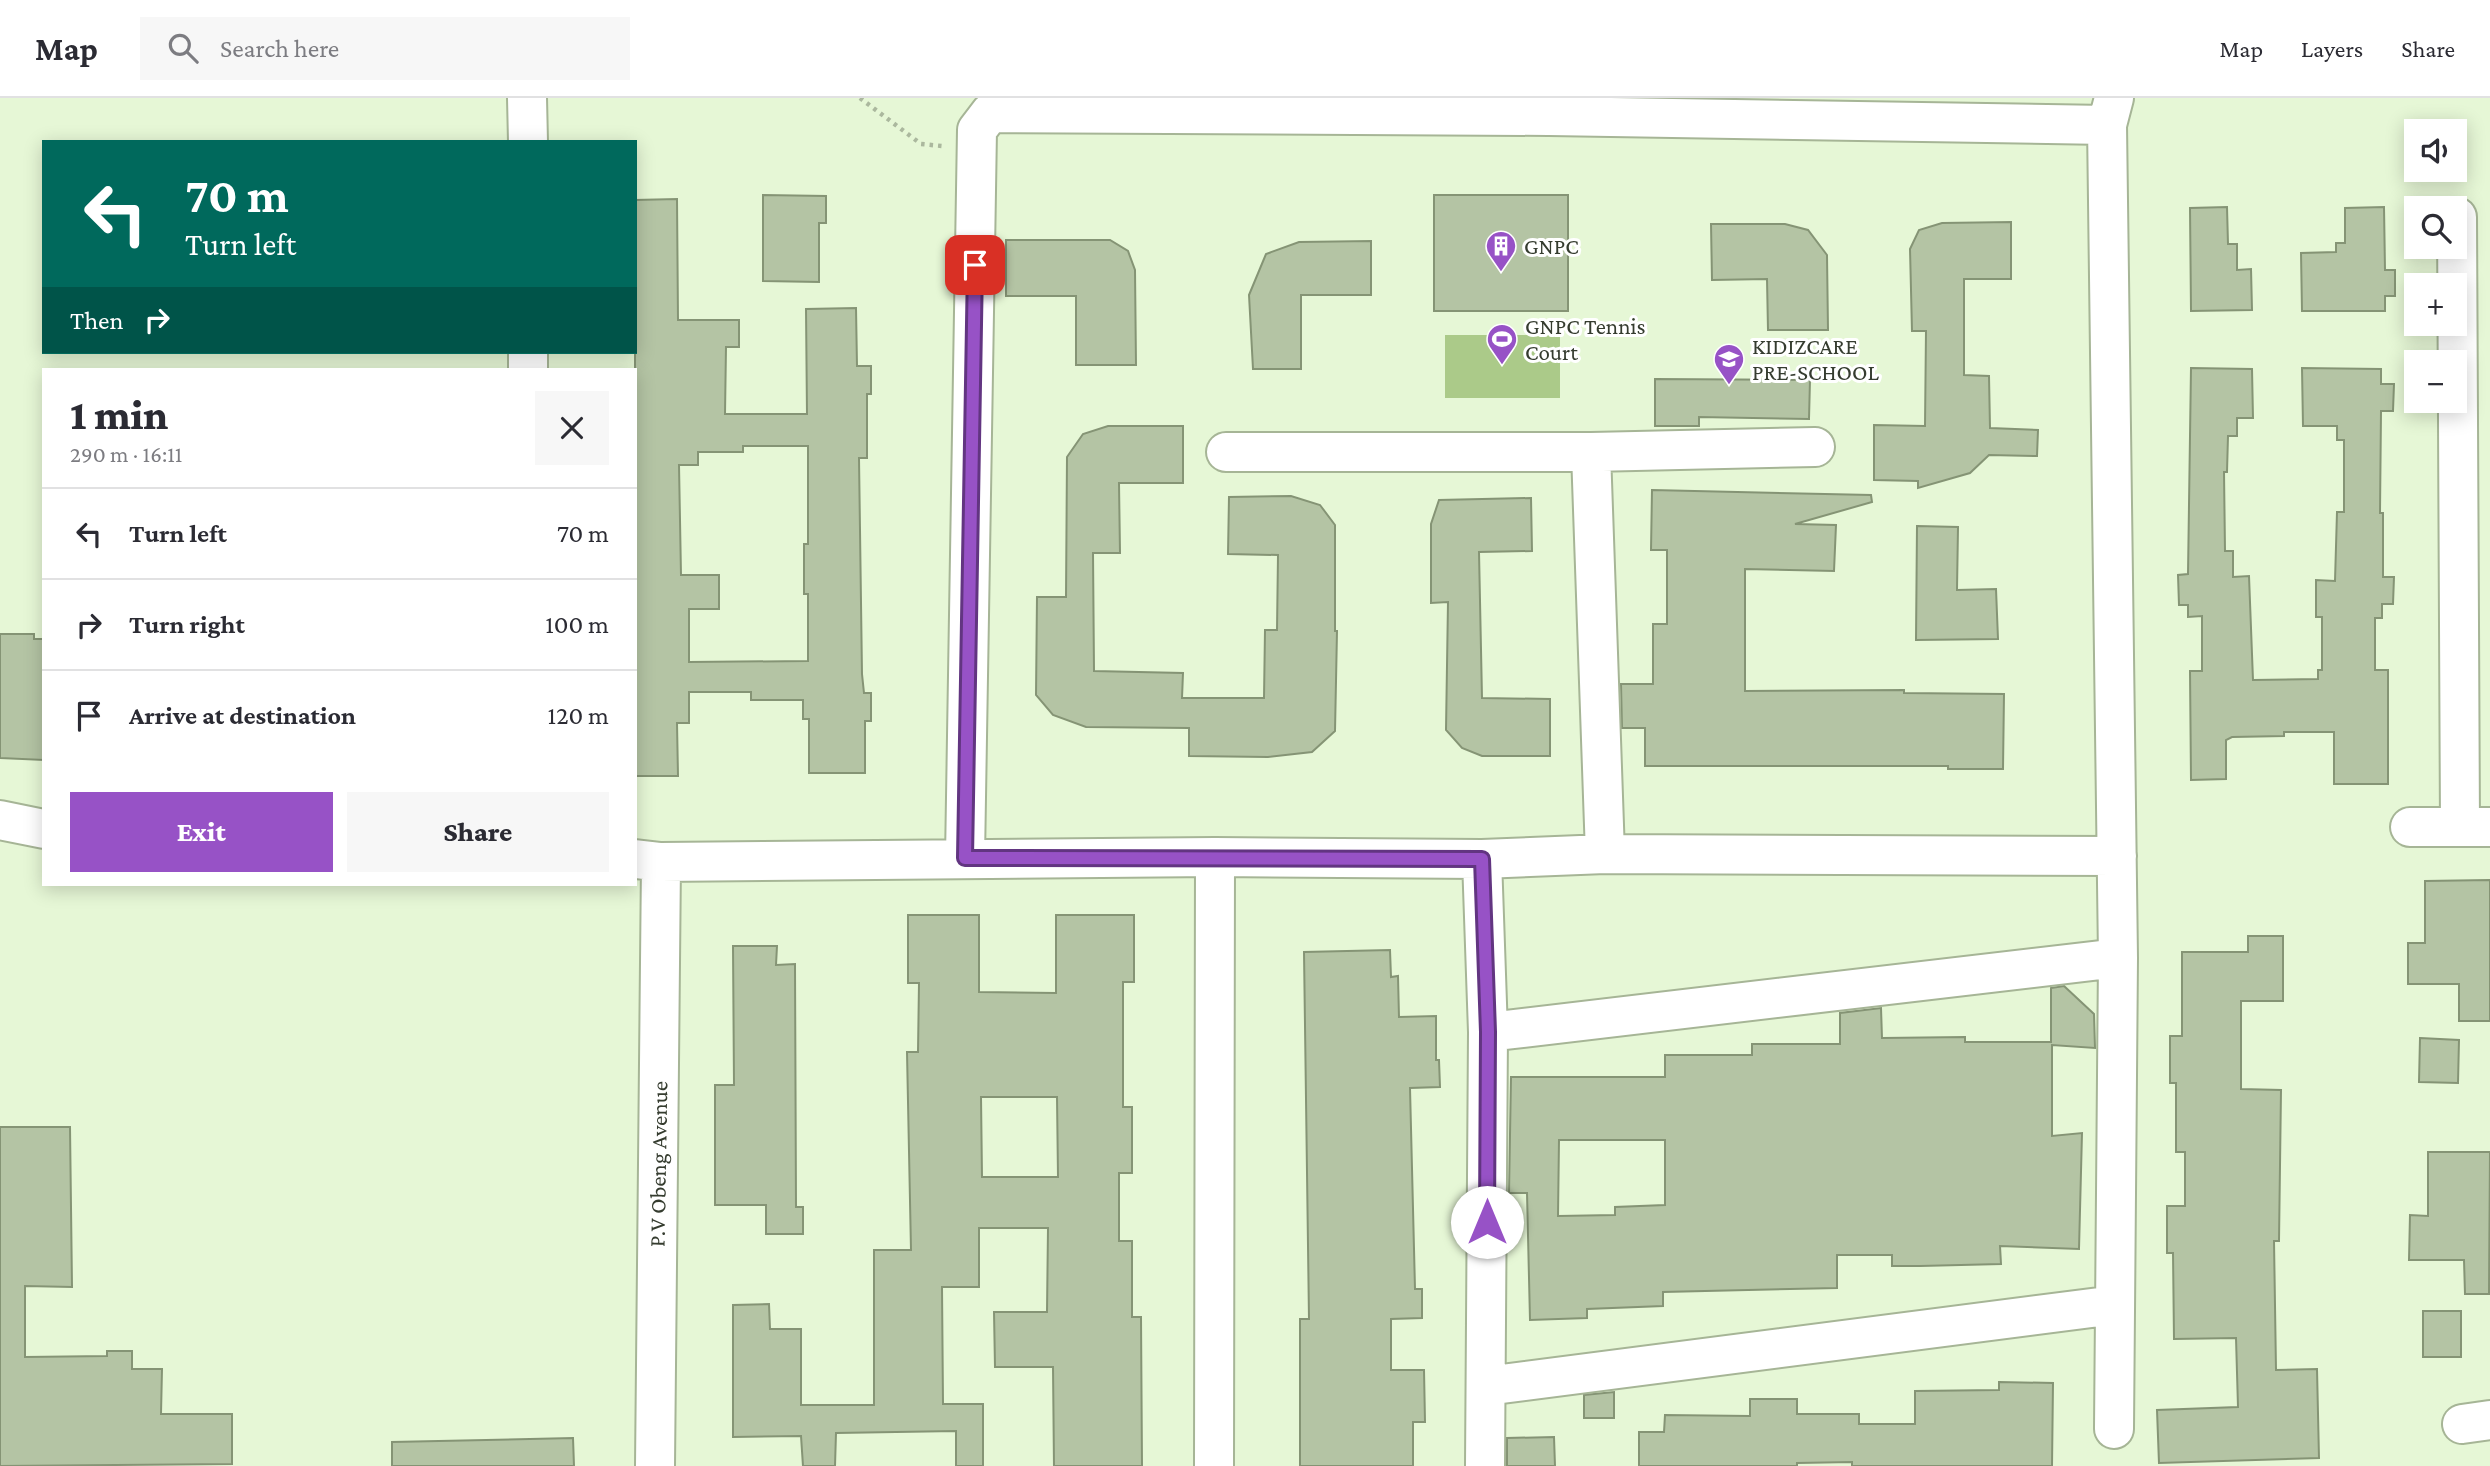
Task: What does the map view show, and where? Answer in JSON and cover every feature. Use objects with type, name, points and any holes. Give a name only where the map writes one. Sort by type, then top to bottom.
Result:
[{"type":"street","points":[[527,98],[528,140]]},
{"type":"street","points":[[965,858],[977,130],[990,113],[1535,116],[2111,112],[2118,958],[2114,1429]]},
{"type":"street","points":[[2410,827],[2475,827],[2458,259]]},
{"type":"street","points":[[1226,452],[1591,452],[1815,447]]},
{"type":"street","points":[[1591,452],[1605,855]]},
{"type":"street","points":[[0,820],[42,829]]},
{"type":"street","points":[[648,860],[1215,857],[1482,859],[1605,855],[2117,856]]},
{"type":"street","points":[[1214,1466],[1215,857]]},
{"type":"street","points":[[1482,859],[1488,1032],[1485,1466]]},
{"type":"street","name":"P.V Obeng Avenue","points":[[648,860],[655,1466]]},
{"type":"street","points":[[1488,1032],[2118,958]]},
{"type":"street","points":[[1486,1386],[2115,1305]]},
{"type":"path","points":[[860,98],[921,144],[943,146],[977,130]]},
{"type":"green space","name":"GNPC Tennis Court","points":[[1445,335],[1560,335],[1560,398],[1445,398]]},
{"type":"building","points":[[763,195],[826,196],[826,223],[819,223],[819,282],[763,281]]},
{"type":"building","name":"GNPC","points":[[1434,195],[1568,195],[1568,311],[1434,311]]},
{"type":"building","points":[[677,199],[678,320],[739,320],[739,347],[726,347],[725,414],[807,414],[806,309],[856,308],[857,366],[871,366],[871,394],[867,394],[867,458],[859,458],[862,674],[864,693],[871,693],[871,721],[865,721],[865,773],[809,773],[809,719],[803,719],[803,700],[751,700],[751,692],[689,692],[689,723],[677,723],[678,776],[637,776],[637,200]],"holes":[[[743,446],[808,446],[808,544],[804,544],[804,594],[808,594],[808,661],[689,662],[689,609],[719,609],[719,575],[681,575],[679,465],[698,465],[698,452],[743,452]]]},
{"type":"building","points":[[2227,207],[2228,244],[2237,244],[2237,270],[2251,269],[2252,310],[2191,311],[2190,208]]},
{"type":"building","points":[[2384,207],[2385,270],[2395,270],[2395,296],[2385,296],[2385,311],[2302,311],[2301,253],[2336,252],[2336,243],[2345,243],[2345,208]]},
{"type":"building","points":[[2011,222],[2011,279],[1964,279],[1964,375],[1989,376],[1990,428],[2038,430],[2037,456],[1989,455],[1970,473],[1918,488],[1918,481],[1874,480],[1874,425],[1925,426],[1926,331],[1912,331],[1910,249],[1919,230],[1942,223]]},
{"type":"building","points":[[1711,224],[1785,224],[1808,230],[1827,255],[1828,330],[1768,330],[1767,279],[1712,280]]},
{"type":"building","points":[[1006,240],[1110,240],[1128,251],[1135,270],[1136,365],[1076,365],[1076,296],[1006,296]]},
{"type":"building","points":[[1371,241],[1371,295],[1301,295],[1301,369],[1253,369],[1249,295],[1266,254],[1299,242]]},
{"type":"building","points":[[2191,368],[2252,369],[2253,418],[2237,418],[2237,436],[2228,436],[2227,472],[2224,472],[2225,551],[2233,551],[2233,577],[2249,576],[2253,680],[2318,679],[2318,670],[2322,670],[2322,617],[2316,617],[2316,580],[2335,581],[2337,512],[2344,512],[2344,440],[2337,440],[2337,426],[2303,426],[2302,368],[2381,369],[2381,384],[2394,384],[2393,411],[2381,411],[2380,513],[2383,513],[2383,577],[2394,577],[2393,604],[2382,604],[2382,618],[2375,618],[2375,670],[2388,670],[2388,784],[2334,784],[2334,732],[2284,732],[2284,736],[2232,737],[2226,740],[2226,779],[2191,780],[2190,671],[2202,671],[2202,616],[2188,617],[2188,605],[2179,605],[2178,575],[2188,574]]},
{"type":"building","name":"KIDIZCARE PRE-SCHOOL","points":[[1655,379],[1810,380],[1809,419],[1699,417],[1699,426],[1655,426]]},
{"type":"building","points":[[1108,426],[1183,426],[1183,483],[1119,483],[1120,553],[1093,553],[1094,671],[1183,673],[1182,698],[1264,698],[1265,630],[1277,630],[1278,555],[1228,554],[1229,497],[1291,496],[1320,505],[1335,525],[1335,731],[1312,752],[1268,757],[1189,756],[1189,728],[1086,727],[1053,715],[1036,695],[1037,597],[1066,597],[1067,457],[1083,434]]},
{"type":"building","points":[[1652,490],[1871,495],[1872,502],[1795,524],[1836,525],[1834,571],[1745,569],[1745,691],[1904,690],[1904,693],[2004,694],[2003,769],[1948,769],[1948,766],[1645,766],[1645,728],[1622,728],[1621,684],[1653,684],[1653,624],[1667,624],[1667,550],[1651,550]]},
{"type":"building","points":[[1531,498],[1532,551],[1479,552],[1482,698],[1550,699],[1550,756],[1482,756],[1462,748],[1446,730],[1448,602],[1431,603],[1431,524],[1439,500]]},
{"type":"building","points":[[1917,526],[1958,527],[1957,590],[1996,589],[1998,639],[1916,640]]},
{"type":"building","points":[[0,634],[34,634],[34,639],[42,639],[42,760],[0,758]]},
{"type":"building","points":[[2490,880],[2490,1021],[2459,1021],[2459,984],[2408,984],[2408,943],[2425,943],[2425,881]]},
{"type":"building","points":[[908,915],[979,915],[979,992],[1056,993],[1056,915],[1134,915],[1134,982],[1123,982],[1123,1107],[1132,1107],[1132,1173],[1119,1173],[1119,1241],[1132,1241],[1132,1317],[1141,1317],[1142,1466],[1054,1466],[1053,1367],[995,1367],[994,1312],[1047,1312],[1048,1228],[979,1228],[979,1287],[942,1287],[943,1404],[983,1404],[983,1466],[956,1466],[956,1431],[836,1433],[835,1466],[803,1466],[801,1436],[733,1437],[733,1305],[769,1304],[770,1329],[801,1329],[801,1405],[874,1405],[874,1250],[911,1250],[907,1052],[918,1052],[919,983],[908,983]],"holes":[[[981,1097],[1057,1097],[1058,1177],[982,1177]]]},
{"type":"building","points":[[2248,936],[2283,936],[2283,1001],[2241,1001],[2241,1089],[2281,1090],[2279,1241],[2274,1241],[2276,1370],[2317,1369],[2319,1458],[2159,1463],[2157,1410],[2238,1407],[2236,1338],[2174,1339],[2173,1253],[2167,1253],[2167,1206],[2185,1206],[2185,1152],[2176,1152],[2176,1083],[2170,1083],[2170,1036],[2182,1036],[2182,952],[2248,952]]},
{"type":"building","points":[[733,946],[777,946],[776,965],[795,964],[796,1207],[803,1207],[803,1234],[766,1234],[766,1205],[715,1205],[715,1085],[734,1085]]},
{"type":"building","points":[[1390,950],[1391,977],[1398,976],[1399,1017],[1436,1016],[1436,1060],[1439,1060],[1440,1087],[1410,1088],[1415,1289],[1422,1289],[1422,1318],[1391,1319],[1391,1370],[1424,1370],[1425,1422],[1413,1422],[1413,1466],[1300,1466],[1300,1319],[1309,1319],[1304,952]]},
{"type":"building","points":[[2064,986],[2094,1014],[2095,1048],[2052,1045],[2052,1136],[2082,1133],[2079,1249],[2000,1246],[2001,1264],[1892,1266],[1892,1255],[1837,1255],[1837,1288],[1663,1292],[1663,1306],[1587,1309],[1587,1318],[1530,1320],[1527,1193],[1509,1193],[1511,1077],[1665,1077],[1665,1055],[1752,1055],[1752,1044],[1840,1044],[1840,1013],[1881,1008],[1882,1038],[1965,1037],[1965,1042],[2051,1042],[2051,988]],"holes":[[[1559,1140],[1665,1140],[1665,1205],[1615,1207],[1615,1215],[1558,1216]]]},
{"type":"building","points":[[2420,1038],[2459,1040],[2458,1083],[2419,1082]]},
{"type":"building","points":[[0,1127],[70,1127],[72,1287],[25,1286],[25,1357],[107,1356],[107,1351],[132,1351],[132,1369],[162,1369],[161,1414],[232,1414],[232,1464],[0,1466]]},
{"type":"building","points":[[2428,1152],[2490,1152],[2489,1294],[2465,1294],[2464,1260],[2409,1260],[2410,1215],[2428,1216]]},
{"type":"building","points":[[2423,1311],[2461,1311],[2461,1357],[2423,1357]]},
{"type":"building","points":[[1999,1382],[2053,1383],[2052,1466],[1852,1466],[1852,1462],[1797,1463],[1797,1466],[1639,1466],[1639,1432],[1664,1432],[1665,1415],[1750,1416],[1750,1399],[1797,1399],[1797,1414],[1859,1414],[1859,1424],[1915,1424],[1915,1391],[1999,1390]]},
{"type":"building","points":[[1614,1392],[1614,1418],[1584,1418],[1584,1395]]},
{"type":"building","points":[[1554,1437],[1555,1466],[1507,1466],[1507,1438]]},
{"type":"building","points":[[573,1438],[574,1466],[392,1466],[392,1442]]},
{"type":"place","name":"GNPC","points":[[1501,273]]},
{"type":"place","name":"GNPC Tennis Court","points":[[1502,366]]},
{"type":"place","name":"KIDIZCARE PRE-SCHOOL","points":[[1729,386]]},
{"type":"route","points":[[975,265],[965,858],[1482,859],[1488,1032],[1487,1222]]}]
